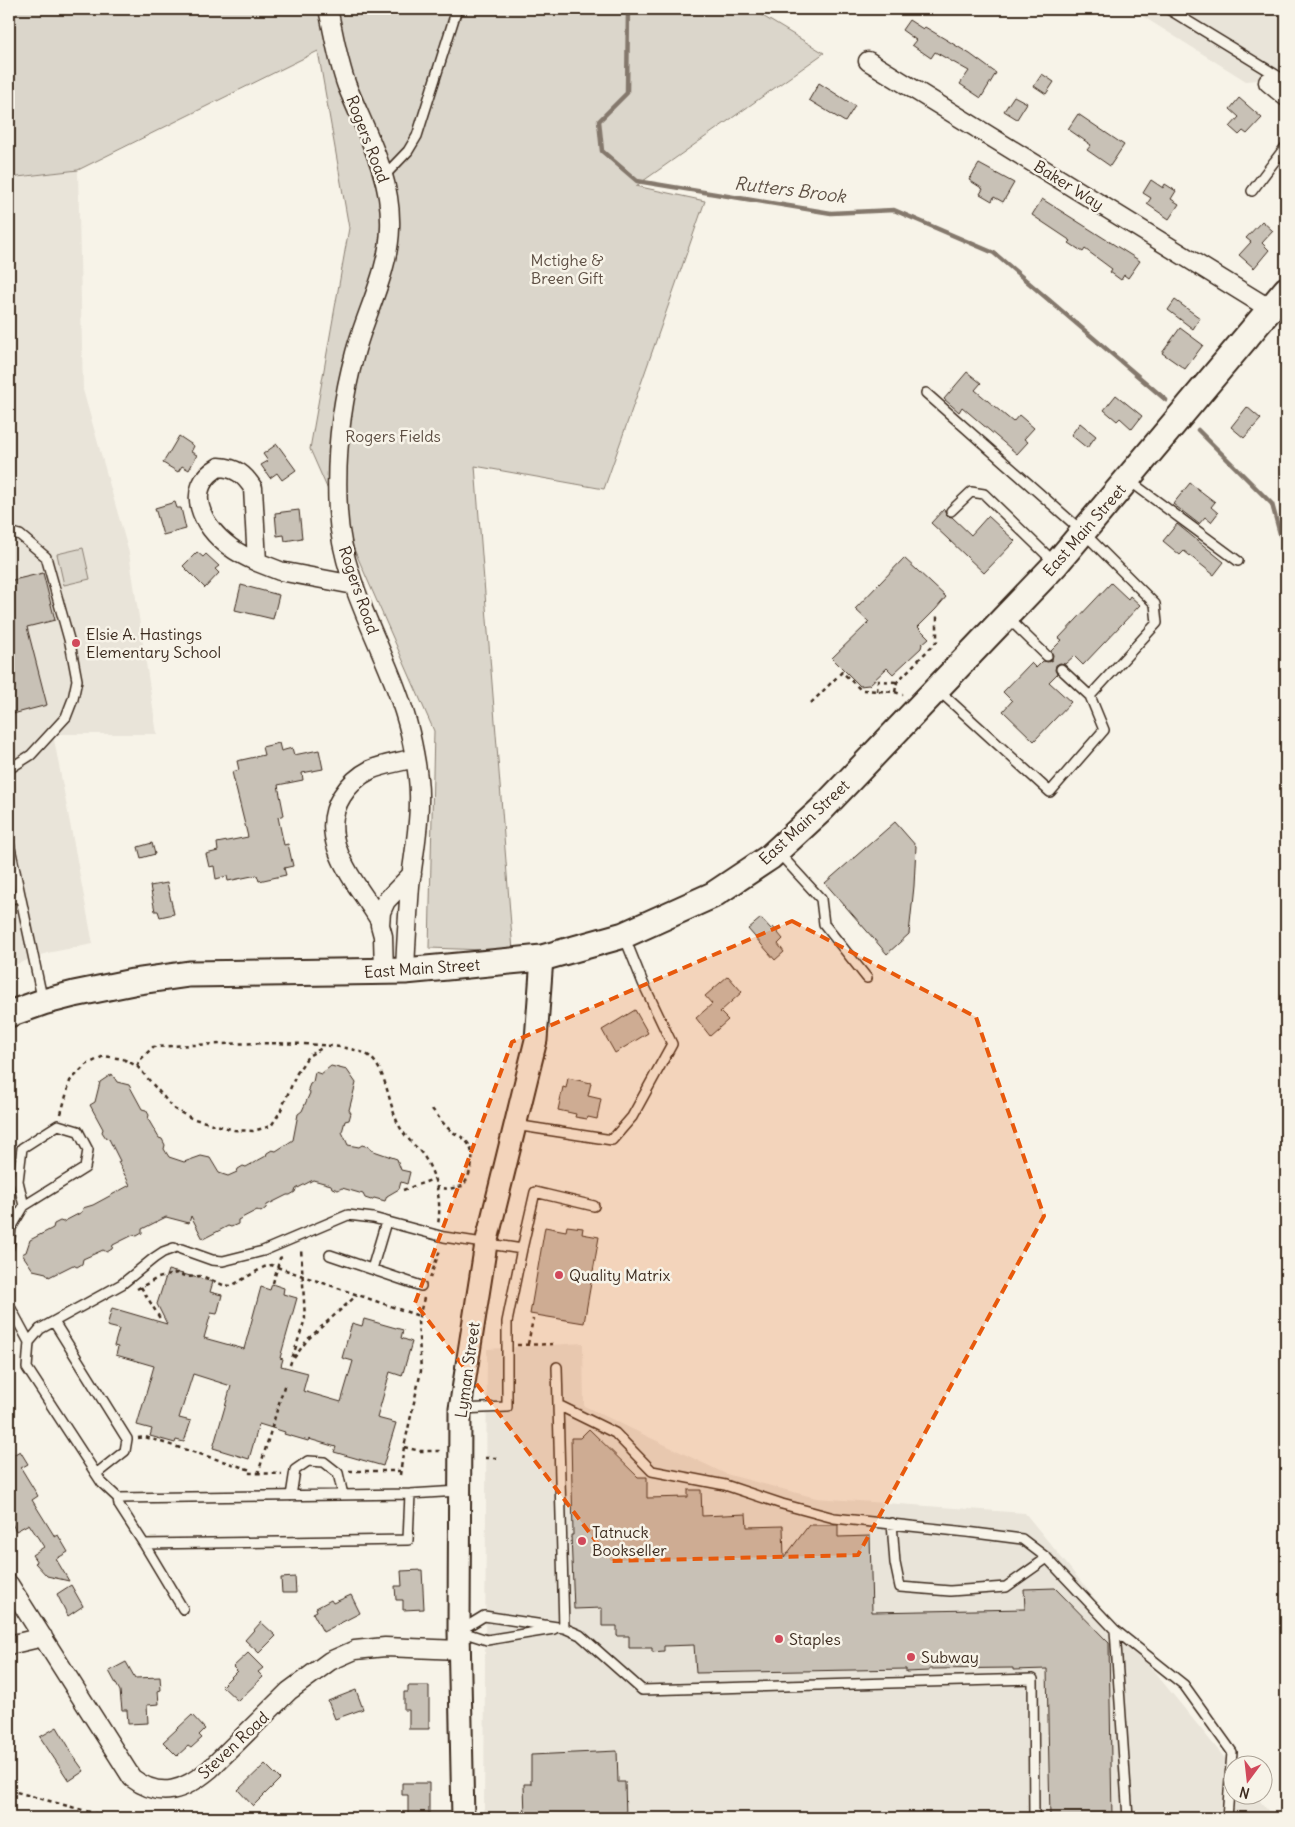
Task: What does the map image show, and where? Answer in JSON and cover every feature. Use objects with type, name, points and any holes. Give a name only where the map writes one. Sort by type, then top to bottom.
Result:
[{"type":"main road","name":"East Main Street","points":[[9,1014],[42,1002],[133,982],[189,974],[395,971],[542,958],[624,935],[713,895],[770,857],[820,811],[1056,564],[1286,290]]},
{"type":"street","name":"Rogers Road","points":[[328,9],[346,84],[380,161],[387,187],[390,211],[388,246],[355,353],[347,387],[337,450],[338,512],[342,545],[354,586],[394,684],[409,731],[415,758],[419,801],[412,874],[395,971]]},
{"type":"street","name":"Baker Way","points":[[868,61],[1270,309]]},
{"type":"street","points":[[1268,82],[1286,98]]},
{"type":"street","points":[[258,562],[252,488],[248,480],[237,470],[219,467],[202,480],[198,495],[201,511],[208,524],[229,547],[246,557],[258,562],[280,571],[354,586]]},
{"type":"street","points":[[380,921],[349,874],[336,845],[334,832],[335,814],[338,802],[356,780],[370,770],[415,758]]},
{"type":"street","points":[[395,971],[383,936],[380,921],[381,912],[386,900],[412,874]]},
{"type":"street","name":"Lyman Street","points":[[463,1818],[459,1641],[460,1409],[486,1244],[536,1040],[542,958]]},
{"type":"street","name":"Steven Road","points":[[9,1584],[132,1778],[143,1787],[156,1791],[170,1791],[198,1780],[289,1691],[330,1662],[355,1650],[459,1641]]},
{"type":"street","points":[[9,1645],[43,1637]]},
{"type":"lane","points":[[384,176],[408,151],[418,136],[457,9]]},
{"type":"lane","points":[[1168,9],[1286,81]]},
{"type":"lane","points":[[1252,190],[1286,146]]},
{"type":"lane","points":[[926,393],[1083,532],[1155,604],[1157,623],[1090,696]]},
{"type":"lane","points":[[1127,479],[1238,561]]},
{"type":"lane","points":[[951,511],[971,492],[984,494],[1056,564]]},
{"type":"lane","points":[[9,532],[20,535],[46,558],[70,643],[77,680],[73,699],[66,717],[31,755],[9,769]]},
{"type":"lane","points":[[1006,616],[1048,656]]},
{"type":"lane","points":[[937,688],[1050,792],[1104,730],[1090,696],[1061,669]]},
{"type":"lane","points":[[9,843],[42,1002]]},
{"type":"lane","points":[[777,851],[821,899],[824,924],[867,978]]},
{"type":"lane","points":[[9,899],[20,897]]},
{"type":"lane","points":[[515,1126],[612,1140],[632,1117],[672,1044],[643,983],[624,935]]},
{"type":"lane","points":[[9,1247],[11,1228],[24,1206],[85,1168],[88,1150],[78,1131],[58,1125],[22,1148],[18,1181],[24,1206]]},
{"type":"lane","points":[[460,1409],[507,1407],[507,1322],[535,1192],[594,1206]]},
{"type":"lane","points":[[29,1342],[40,1329],[122,1284],[163,1252],[178,1249],[212,1260],[223,1261],[263,1251],[348,1215],[386,1222],[444,1237],[522,1249]]},
{"type":"lane","points":[[372,1270],[386,1222]]},
{"type":"lane","points":[[330,1255],[425,1288]]},
{"type":"lane","points":[[9,1306],[29,1342],[27,1368],[102,1483],[118,1498],[119,1505],[184,1609]]},
{"type":"lane","points":[[54,1322],[127,1439],[125,1451],[96,1474]]},
{"type":"lane","points":[[557,1367],[564,1628]]},
{"type":"lane","points":[[558,1405],[615,1433],[652,1470],[725,1485],[782,1504],[834,1518],[892,1523],[1022,1540],[1047,1558],[1115,1630],[1184,1685],[1232,1752],[1227,1818]]},
{"type":"lane","points":[[291,1496],[295,1470],[308,1461],[324,1462],[338,1473],[343,1495]]},
{"type":"lane","points":[[118,1498],[410,1494],[460,1491]]},
{"type":"lane","points":[[144,1544],[408,1540],[410,1494]]},
{"type":"lane","points":[[892,1523],[895,1563],[900,1587],[950,1590],[1006,1587],[1047,1558]]},
{"type":"lane","points":[[459,1641],[484,1616],[564,1628],[580,1635],[642,1690],[1033,1678],[1034,1818]]},
{"type":"lane","points":[[459,1641],[487,1640],[564,1628]]},
{"type":"lane","points":[[1115,1630],[1128,1818]]},
{"type":"path","points":[[895,692],[897,682],[937,641],[937,614]]},
{"type":"path","points":[[811,703],[842,672],[861,690],[895,692],[912,697]]},
{"type":"path","points":[[877,691],[878,681],[897,682]]},
{"type":"path","points":[[137,1066],[140,1060],[154,1048],[213,1043],[325,1046],[354,1050],[369,1056],[383,1075],[389,1099],[400,1127],[432,1170],[440,1212],[438,1226]]},
{"type":"path","points":[[58,1125],[70,1081],[86,1065],[104,1056],[123,1060],[137,1066],[174,1109],[191,1118],[234,1130],[253,1131],[271,1126],[280,1112],[297,1073],[308,1056],[325,1046]]},
{"type":"path","points":[[432,1109],[450,1130],[465,1140],[472,1150],[472,1166],[463,1186],[436,1187]]},
{"type":"path","points":[[403,1190],[434,1179]]},
{"type":"path","points":[[292,1361],[305,1318],[302,1247]]},
{"type":"path","points":[[400,1475],[404,1447],[421,1371],[419,1316],[425,1288],[440,1250]]},
{"type":"path","points":[[273,1283],[280,1258]]},
{"type":"path","points":[[132,1292],[158,1278],[178,1273],[187,1277],[202,1276],[223,1285],[231,1286],[271,1265],[419,1316]]},
{"type":"path","points":[[141,1287],[161,1320]]},
{"type":"path","points":[[290,1365],[308,1339],[357,1295]]},
{"type":"path","points":[[528,1344],[533,1319]]},
{"type":"path","points":[[513,1345],[556,1344]]},
{"type":"path","points":[[258,1474],[285,1383]]},
{"type":"path","points":[[127,1439],[145,1437],[251,1470],[250,1473],[282,1475],[285,1468]]},
{"type":"path","points":[[404,1447],[420,1451],[443,1451]]},
{"type":"path","points":[[485,1458],[497,1458]]},
{"type":"path","points":[[345,1465],[349,1471],[400,1471]]},
{"type":"path","points":[[9,1790],[112,1818]]},
{"type":"highlighted area","points":[[792,921],[976,1017],[1044,1216],[858,1555],[611,1561],[415,1303],[512,1042]]},
{"type":"shaded area","points":[[1131,9],[1286,9],[1286,91],[1270,79],[1246,81]]},
{"type":"shaded area","name":"Elsie A. Hastings Elementary School","points":[[78,170],[83,390],[129,553],[157,734],[53,734],[93,944],[47,953],[9,967],[9,179]]},
{"type":"shaded area","points":[[583,1343],[584,1406],[726,1474],[816,1498],[1025,1513],[1222,1755],[1222,1804],[1262,1804],[1274,1818],[484,1818],[487,1349]]},
{"type":"green space","points":[[9,9],[751,9],[824,53],[636,186],[705,201],[604,489],[475,466],[513,951],[429,948],[434,731],[310,449],[349,228],[318,51],[78,170],[9,178]]},
{"type":"green space","points":[[83,548],[90,579],[64,585],[57,554]]},
{"type":"building","points":[[909,20],[923,29],[925,27],[970,54],[996,73],[981,98],[960,84],[969,71],[935,52],[931,58],[912,45],[916,40],[902,30]]},
{"type":"building","points":[[1042,74],[1054,82],[1046,94],[1034,86]]},
{"type":"building","points":[[819,83],[855,106],[845,122],[809,100]]},
{"type":"building","points":[[1014,96],[1027,103],[1017,119],[1004,111]]},
{"type":"building","points":[[1239,98],[1262,118],[1247,134],[1243,131],[1239,135],[1230,127],[1239,117],[1230,109]]},
{"type":"building","points":[[1078,114],[1124,145],[1110,166],[1087,150],[1091,145],[1068,129]]},
{"type":"building","points":[[979,164],[1014,183],[1003,202],[994,197],[992,201],[980,194],[983,189],[969,180]]},
{"type":"building","points":[[1151,180],[1163,188],[1165,184],[1176,191],[1171,199],[1179,204],[1169,219],[1147,204],[1151,198],[1143,193]]},
{"type":"building","points":[[1042,199],[1140,261],[1128,278],[1124,275],[1121,280],[1110,272],[1112,269],[1085,249],[1083,252],[1069,243],[1071,241],[1032,215]]},
{"type":"building","points":[[1262,221],[1273,231],[1262,243],[1269,250],[1254,268],[1239,255],[1251,242],[1246,238]]},
{"type":"building","points":[[1175,300],[1200,318],[1193,329],[1168,310]]},
{"type":"building","points":[[1180,328],[1203,345],[1185,369],[1162,353]]},
{"type":"building","points":[[967,372],[981,383],[975,390],[1013,422],[1019,415],[1034,428],[1024,439],[1028,442],[1017,454],[962,407],[959,412],[944,399]]},
{"type":"building","points":[[1116,395],[1142,416],[1132,429],[1120,418],[1117,421],[1104,410]]},
{"type":"building","points":[[1247,407],[1261,419],[1244,438],[1231,427]]},
{"type":"building","points":[[1080,423],[1096,436],[1087,448],[1071,435]]},
{"type":"building","points":[[179,436],[194,446],[191,452],[197,455],[189,470],[182,466],[178,472],[163,463]]},
{"type":"building","points":[[277,444],[296,470],[282,480],[277,473],[270,478],[261,465],[268,461],[263,454]]},
{"type":"building","points":[[1190,483],[1215,502],[1211,507],[1218,513],[1211,522],[1205,517],[1199,524],[1173,504]]},
{"type":"building","points":[[175,502],[177,508],[181,508],[186,529],[163,535],[155,508]]},
{"type":"building","points":[[944,509],[947,516],[952,517],[971,535],[988,516],[1015,541],[984,573],[931,523]]},
{"type":"building","points":[[299,510],[302,538],[285,541],[284,535],[277,536],[275,513]]},
{"type":"building","points":[[1177,524],[1224,562],[1214,575],[1184,551],[1180,555],[1163,541]]},
{"type":"building","points":[[197,552],[203,557],[206,554],[219,566],[215,569],[219,573],[205,588],[183,566]]},
{"type":"building","points":[[904,558],[946,597],[918,627],[929,638],[922,644],[921,648],[893,674],[887,668],[869,685],[860,686],[832,658],[869,622],[855,609]]},
{"type":"building","points":[[43,573],[55,620],[27,627],[47,705],[9,715],[9,581]]},
{"type":"building","points":[[1111,583],[1128,599],[1130,596],[1140,605],[1083,665],[1074,656],[1065,664],[1060,663],[1056,665],[1055,670],[1057,674],[1049,682],[1071,702],[1034,741],[1003,711],[1012,701],[1003,692],[1031,663],[1036,668],[1043,661],[1048,662],[1052,660],[1053,655],[1051,651],[1062,640],[1059,638]]},
{"type":"building","points":[[241,585],[279,595],[273,619],[235,610]]},
{"type":"building","points":[[279,743],[281,751],[292,748],[294,755],[319,750],[323,769],[302,773],[303,780],[278,785],[284,815],[278,817],[284,845],[288,844],[293,866],[284,868],[286,875],[259,881],[257,875],[228,881],[227,876],[216,879],[214,866],[209,867],[206,854],[218,851],[217,843],[248,837],[232,772],[239,770],[237,761],[264,755],[262,747]]},
{"type":"building","points":[[895,822],[916,846],[914,886],[909,934],[887,954],[825,883]]},
{"type":"building","points":[[152,843],[155,854],[141,858],[138,847]]},
{"type":"building","points":[[167,883],[174,914],[160,917],[158,911],[155,911],[150,886]]},
{"type":"building","points":[[761,918],[771,929],[773,927],[783,939],[778,944],[784,952],[775,960],[748,929]]},
{"type":"building","points":[[728,976],[742,992],[720,1012],[728,1020],[710,1036],[696,1018],[712,1004],[705,996]]},
{"type":"building","points":[[635,1010],[648,1033],[615,1053],[602,1030]]},
{"type":"building","points":[[331,1066],[347,1070],[356,1083],[349,1110],[351,1113],[349,1120],[345,1121],[342,1132],[348,1145],[369,1147],[371,1150],[397,1159],[401,1170],[410,1172],[407,1184],[401,1182],[399,1189],[387,1196],[385,1201],[374,1198],[371,1200],[365,1198],[363,1194],[342,1188],[338,1190],[332,1188],[331,1185],[313,1180],[296,1189],[290,1195],[267,1205],[261,1212],[257,1210],[238,1220],[238,1224],[231,1227],[228,1226],[203,1239],[191,1216],[189,1223],[166,1217],[142,1229],[142,1233],[137,1236],[133,1235],[113,1245],[112,1249],[107,1252],[103,1250],[83,1259],[82,1264],[77,1267],[73,1265],[49,1277],[46,1273],[33,1270],[22,1254],[26,1252],[30,1240],[53,1228],[54,1224],[60,1221],[63,1222],[82,1212],[83,1208],[93,1205],[130,1185],[109,1139],[102,1132],[103,1129],[90,1105],[95,1102],[100,1082],[112,1074],[117,1082],[129,1085],[142,1109],[146,1110],[149,1115],[148,1119],[159,1138],[162,1139],[165,1145],[164,1149],[169,1157],[184,1162],[201,1156],[210,1158],[219,1173],[228,1176],[293,1140],[298,1114],[302,1111],[310,1093],[308,1089],[313,1082],[315,1072],[321,1074]]},
{"type":"building","points":[[568,1078],[591,1083],[588,1096],[601,1099],[597,1119],[575,1117],[576,1114],[558,1110],[563,1087],[566,1088]]},
{"type":"building","points":[[567,1226],[583,1228],[582,1234],[599,1237],[584,1323],[530,1314],[545,1227],[566,1231]]},
{"type":"building","points":[[168,1270],[213,1282],[210,1292],[222,1295],[217,1314],[211,1313],[204,1338],[244,1349],[261,1287],[270,1290],[272,1284],[284,1288],[283,1294],[297,1298],[280,1358],[283,1359],[281,1366],[308,1373],[303,1391],[341,1402],[353,1361],[342,1358],[352,1323],[362,1326],[364,1319],[403,1330],[401,1338],[412,1342],[402,1376],[390,1372],[377,1418],[396,1423],[383,1466],[334,1452],[336,1447],[284,1434],[285,1432],[259,1424],[249,1459],[213,1448],[231,1386],[193,1374],[179,1418],[191,1421],[184,1442],[176,1440],[175,1443],[150,1436],[152,1429],[137,1425],[154,1366],[116,1355],[118,1347],[114,1346],[119,1329],[107,1326],[112,1308],[167,1324],[157,1304]]},
{"type":"building","points":[[589,1429],[638,1477],[647,1477],[647,1498],[688,1497],[688,1490],[701,1490],[702,1516],[746,1514],[747,1527],[783,1526],[784,1558],[809,1525],[838,1525],[838,1537],[870,1536],[872,1612],[1025,1609],[1024,1589],[1055,1588],[1109,1643],[1112,1818],[1050,1818],[1047,1669],[929,1669],[929,1671],[906,1672],[906,1669],[696,1673],[694,1645],[664,1646],[664,1651],[652,1652],[652,1648],[629,1648],[629,1636],[617,1636],[617,1626],[602,1626],[602,1608],[574,1609],[571,1535],[573,1535],[571,1438],[580,1438]]},
{"type":"building","points":[[9,1448],[13,1455],[20,1451],[28,1464],[21,1468],[38,1496],[32,1500],[55,1537],[58,1535],[68,1552],[56,1559],[69,1581],[47,1576],[35,1563],[37,1562],[32,1555],[44,1547],[29,1524],[16,1531],[9,1519]]},
{"type":"building","points":[[422,1570],[424,1609],[403,1610],[403,1600],[396,1600],[395,1586],[402,1586],[401,1571]]},
{"type":"building","points":[[295,1577],[296,1593],[282,1593],[281,1578]]},
{"type":"building","points":[[71,1585],[83,1606],[68,1616],[57,1594]]},
{"type":"building","points":[[351,1595],[360,1613],[323,1632],[313,1613],[317,1611],[316,1608],[331,1600],[333,1603]]},
{"type":"building","points":[[261,1622],[276,1636],[259,1653],[245,1640]]},
{"type":"building","points":[[248,1653],[263,1668],[258,1672],[263,1677],[238,1701],[222,1686],[237,1671],[233,1667]]},
{"type":"building","points":[[126,1662],[135,1678],[160,1677],[159,1704],[147,1705],[148,1723],[128,1724],[127,1710],[122,1710],[120,1691],[109,1671]]},
{"type":"building","points":[[408,1686],[429,1686],[429,1729],[409,1729],[409,1710],[404,1710],[404,1692],[408,1692]]},
{"type":"building","points":[[356,1690],[363,1709],[335,1719],[328,1701]]},
{"type":"building","points":[[192,1715],[205,1729],[199,1735],[202,1738],[191,1748],[188,1746],[177,1756],[163,1742]]},
{"type":"building","points":[[57,1727],[69,1750],[84,1771],[69,1781],[40,1737]]},
{"type":"building","points":[[617,1751],[618,1782],[625,1782],[626,1818],[525,1818],[524,1784],[531,1784],[531,1755]]},
{"type":"building","points":[[265,1764],[280,1779],[253,1806],[238,1790]]},
{"type":"building","points":[[402,1783],[429,1783],[429,1818],[408,1818],[408,1795],[402,1795]]},
{"type":"waterway","name":"Rutters Brook","points":[[628,9],[627,93],[599,121],[602,151],[637,181],[831,213],[894,210],[994,253],[1166,400]]},
{"type":"waterway","name":"Rutters Brook","points":[[1198,430],[1272,504],[1286,556]]},
{"type":"waterway","name":"Rutters Brook","points":[[1286,796],[1284,800],[1286,814]]},
{"type":"place","name":"Elsie A. Hastings Elementary School","points":[[76,643]]},
{"type":"place","name":"Quality Matrix","points":[[559,1275]]},
{"type":"place","name":"Tatnuck Bookseller","points":[[582,1541]]},
{"type":"place","name":"Staples","points":[[779,1639]]},
{"type":"place","name":"Subway","points":[[911,1657]]},
{"type":"park label","name":"Mctighe & Breen Gift","points":[[567,269]]},
{"type":"park label","name":"Rogers Fields","points":[[393,436]]}]
